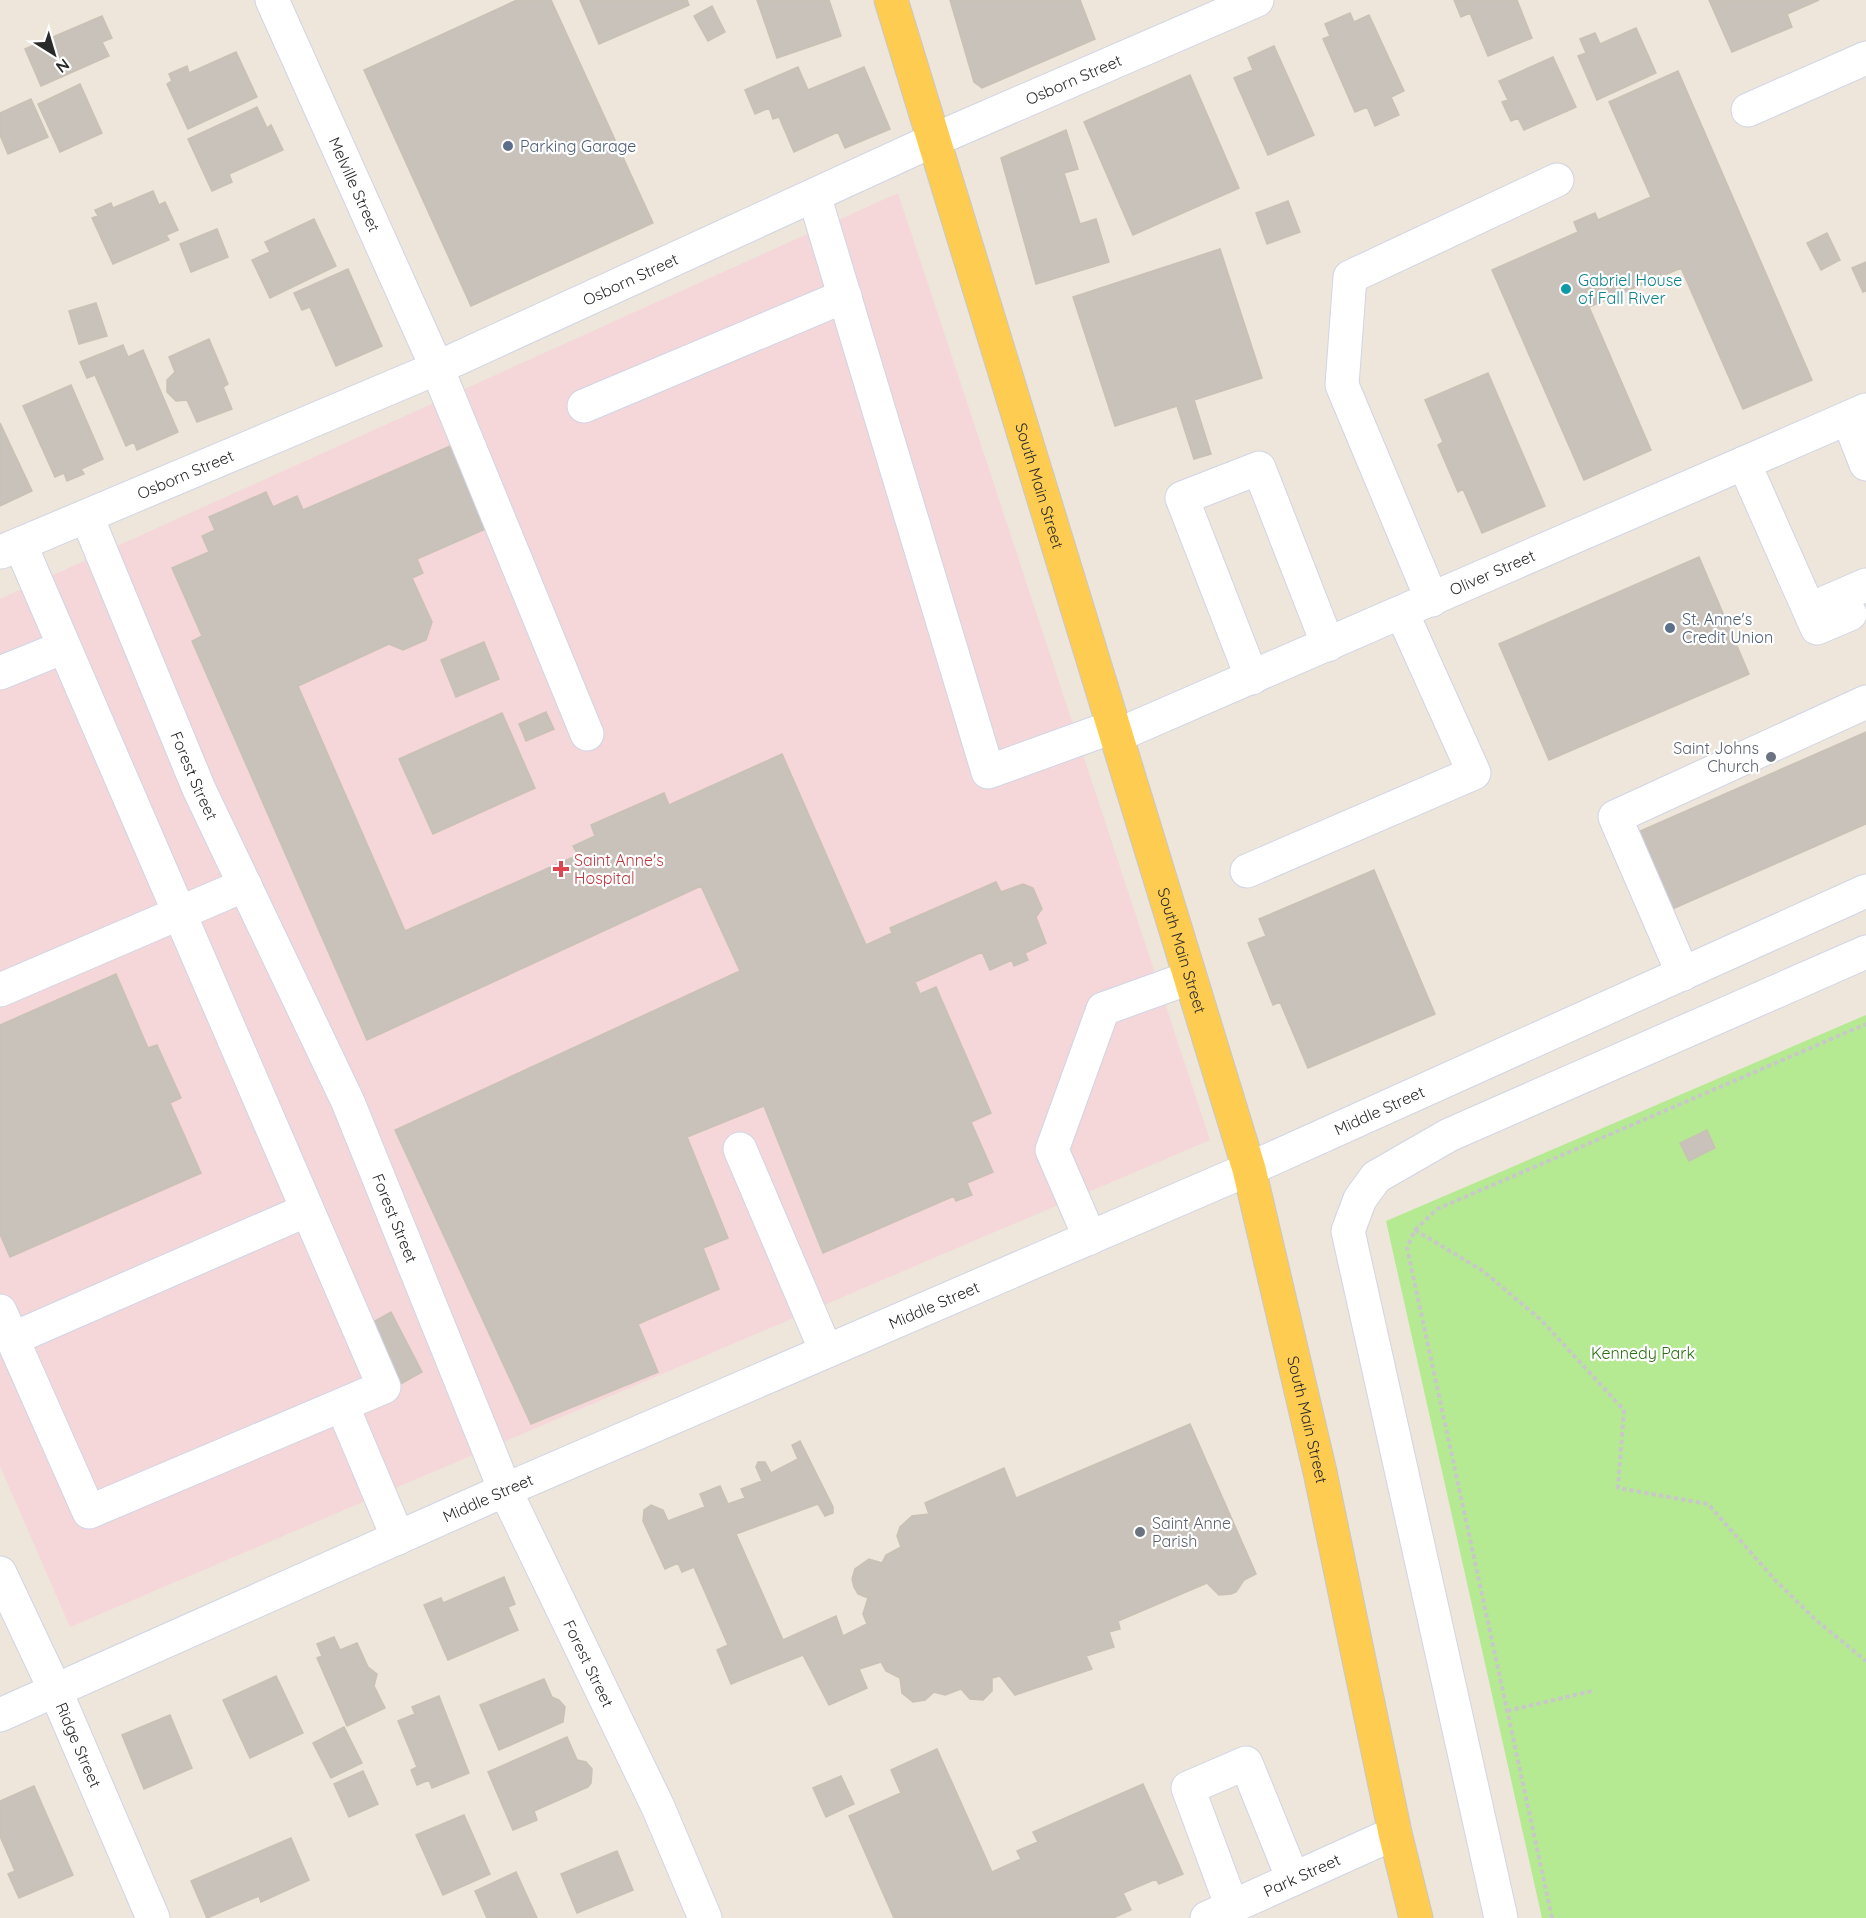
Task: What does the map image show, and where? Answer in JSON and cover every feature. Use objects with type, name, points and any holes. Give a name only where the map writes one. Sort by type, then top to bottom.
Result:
[{"type":"main road","name":"South Main Street","points":[[891,0],[1117,730],[1189,978],[1249,1169],[1320,1472],[1395,1833],[1416,1918]]},
{"type":"street","name":"Melville Street","points":[[272,0],[437,368],[587,734]]},
{"type":"street","name":"Osborn Street","points":[[10,548],[437,368],[934,140],[1257,0]]},
{"type":"street","points":[[1748,110],[1866,58]]},
{"type":"street","points":[[1432,600],[1342,385],[1350,277],[1557,180]]},
{"type":"street","points":[[584,406],[845,296],[814,195]]},
{"type":"street","name":"Oliver Street","points":[[845,296],[988,772],[1117,730],[1252,678],[1857,414]]},
{"type":"street","points":[[1857,414],[1866,464]]},
{"type":"street","points":[[1744,463],[1817,628],[1850,614]]},
{"type":"street","points":[[1252,678],[1182,498],[1258,468],[1328,645]]},
{"type":"street","name":"Forest Street","points":[[87,517],[199,789],[348,1102],[505,1490],[658,1807],[705,1918]]},
{"type":"street","points":[[10,548],[64,647],[308,1210],[384,1387],[88,1512],[6,1325],[308,1210]]},
{"type":"street","points":[[1808,610],[1866,585]]},
{"type":"street","points":[[1247,872],[1474,773],[1402,613]]},
{"type":"street","points":[[0,673],[64,647]]},
{"type":"street","points":[[1683,974],[1615,817],[1866,702]]},
{"type":"street","points":[[0,990],[245,885]]},
{"type":"street","name":"Middle Street","points":[[0,1715],[505,1490],[1249,1169],[1866,891]]},
{"type":"street","points":[[1501,1918],[1348,1231],[1360,1199],[1376,1177],[1449,1135],[1866,952]]},
{"type":"street","points":[[1090,1238],[1052,1150],[1103,1009],[1189,978]]},
{"type":"street","points":[[740,1149],[826,1351]]},
{"type":"street","points":[[342,1405],[398,1538]]},
{"type":"street","name":"Ridge Street","points":[[0,1573],[56,1692],[153,1918]]},
{"type":"street","points":[[1219,1912],[1212,1854],[1188,1788],[1246,1762],[1293,1879]]},
{"type":"street","name":"Park Street","points":[[1219,1912],[1395,1833]]},
{"type":"path","points":[[1552,1918],[1410,1271],[1407,1248],[1415,1230],[1437,1209],[1866,1024]]},
{"type":"path","points":[[1415,1230],[1483,1270],[1541,1320],[1624,1410],[1618,1488],[1708,1504],[1776,1581],[1817,1621],[1866,1661]]},
{"type":"path","points":[[1507,1711],[1592,1691]]},
{"type":"shaded area","name":"Saint Anne's Hospital","points":[[898,193],[1210,1140],[70,1627],[0,1466],[0,599]]},
{"type":"green space","name":"Kennedy Park","points":[[1866,1015],[1866,1918],[1542,1918],[1386,1221]]},
{"type":"building","name":"Parking Garage","points":[[517,0],[551,0],[653,223],[471,306],[364,70]]},
{"type":"building","points":[[580,0],[687,0],[689,5],[599,44]]},
{"type":"building","points":[[757,0],[829,0],[841,36],[777,58]]},
{"type":"building","points":[[950,0],[1080,0],[1095,39],[982,88],[974,82]]},
{"type":"building","points":[[1454,0],[1517,0],[1532,38],[1488,56],[1470,13],[1461,17]]},
{"type":"building","points":[[1709,0],[1819,0],[1787,14],[1792,27],[1732,52]]},
{"type":"building","points":[[712,6],[725,32],[708,41],[694,16]]},
{"type":"building","points":[[1350,13],[1354,22],[1369,15],[1404,91],[1391,97],[1399,115],[1375,126],[1367,107],[1355,112],[1323,39],[1330,36],[1325,24]]},
{"type":"building","points":[[102,16],[112,38],[102,42],[109,56],[41,86],[25,49]]},
{"type":"building","points":[[1636,28],[1656,73],[1597,100],[1578,56],[1586,53],[1580,39],[1595,33],[1600,44]]},
{"type":"building","points":[[1274,46],[1314,135],[1268,155],[1234,78],[1253,70],[1248,58]]},
{"type":"building","points":[[236,52],[257,97],[188,129],[167,84],[172,81],[169,74],[187,66],[189,73]]},
{"type":"building","points":[[1553,57],[1576,107],[1524,130],[1518,118],[1511,121],[1502,102],[1508,100],[1499,81]]},
{"type":"building","points":[[798,67],[808,90],[864,67],[890,129],[845,148],[838,132],[794,152],[779,117],[773,119],[769,108],[755,114],[745,90]]},
{"type":"building","name":"Gabriel House of Fall River","points":[[1678,71],[1812,380],[1743,409],[1681,268],[1589,307],[1651,450],[1584,480],[1492,270],[1578,232],[1574,222],[1595,213],[1598,220],[1651,197],[1609,102]]},
{"type":"building","points":[[1190,75],[1239,188],[1133,235],[1084,122]]},
{"type":"building","points":[[80,84],[102,133],[60,152],[38,104]]},
{"type":"building","points":[[31,99],[48,137],[8,154],[0,135],[0,113]]},
{"type":"building","points":[[257,107],[267,128],[271,125],[283,150],[229,174],[232,182],[212,191],[188,139]]},
{"type":"building","points":[[1066,130],[1078,169],[1064,173],[1080,224],[1096,219],[1109,262],[1036,284],[1001,158]]},
{"type":"building","points":[[153,191],[159,205],[165,202],[178,230],[166,235],[169,240],[113,264],[92,218],[98,216],[95,210],[111,203],[113,208]]},
{"type":"building","points":[[1288,201],[1300,232],[1267,244],[1256,213]]},
{"type":"building","points":[[314,219],[336,266],[270,298],[252,260],[270,252],[265,242]]},
{"type":"building","points":[[217,229],[228,257],[191,272],[180,244]]},
{"type":"building","points":[[1827,233],[1840,260],[1821,270],[1807,243]]},
{"type":"building","points":[[1220,249],[1262,378],[1194,400],[1211,454],[1194,459],[1177,406],[1115,426],[1073,297]]},
{"type":"building","points":[[1866,262],[1866,291],[1863,292],[1852,268]]},
{"type":"building","points":[[348,269],[382,346],[336,366],[310,307],[302,310],[294,293]]},
{"type":"building","points":[[96,303],[107,336],[79,344],[69,311]]},
{"type":"building","points":[[209,339],[228,384],[223,387],[232,409],[197,422],[187,400],[176,401],[167,392],[167,380],[175,372],[169,357]]},
{"type":"building","points":[[123,345],[128,357],[143,350],[178,432],[137,450],[134,442],[126,446],[95,375],[87,378],[80,362]]},
{"type":"building","points":[[1488,373],[1545,506],[1482,533],[1463,489],[1458,492],[1438,445],[1443,442],[1425,400]]},
{"type":"building","points":[[71,385],[103,459],[81,469],[84,474],[67,481],[64,473],[55,477],[23,406]]},
{"type":"building","points":[[0,423],[32,491],[0,506]]},
{"type":"building","points":[[455,444],[492,526],[417,559],[423,573],[412,578],[432,622],[426,640],[403,650],[389,644],[298,686],[405,931],[578,855],[573,846],[595,836],[591,825],[664,793],[669,805],[782,754],[866,945],[892,933],[890,928],[996,882],[1001,892],[1023,884],[1033,888],[1042,909],[1036,917],[1046,943],[1025,953],[1028,960],[1014,966],[1012,960],[990,970],[982,952],[915,982],[920,994],[936,987],[991,1113],[971,1122],[993,1172],[967,1183],[972,1195],[956,1201],[954,1196],[823,1253],[764,1106],[687,1137],[728,1238],[703,1248],[719,1289],[638,1324],[658,1372],[531,1424],[395,1130],[740,971],[701,886],[367,1040],[192,641],[202,636],[172,568],[209,552],[202,536],[215,530],[209,517],[266,492],[273,507],[297,496],[303,510]]},
{"type":"building","points":[[1699,557],[1749,674],[1549,760],[1499,644]]},
{"type":"building","points":[[484,642],[499,679],[456,697],[441,660]]},
{"type":"building","points":[[546,712],[554,729],[526,741],[519,724]]},
{"type":"building","points":[[502,713],[535,788],[433,834],[399,759]]},
{"type":"building","points":[[1866,732],[1866,824],[1670,910],[1636,833]]},
{"type":"building","points":[[1374,870],[1435,1014],[1308,1068],[1280,1002],[1273,1005],[1248,943],[1266,936],[1259,919]]},
{"type":"building","points":[[116,974],[148,1048],[157,1045],[181,1098],[170,1103],[201,1173],[10,1257],[0,1234],[0,1025]]},
{"type":"building","points":[[1707,1130],[1715,1148],[1689,1161],[1680,1143]]},
{"type":"building","points":[[391,1312],[422,1372],[397,1386],[366,1326]]},
{"type":"building","points":[[1190,1424],[1256,1574],[1244,1580],[1236,1592],[1231,1594],[1219,1595],[1207,1583],[1118,1621],[1120,1629],[1109,1632],[1114,1647],[1086,1656],[1092,1669],[1015,1695],[1000,1676],[992,1678],[992,1691],[983,1700],[970,1699],[961,1689],[945,1695],[934,1692],[925,1700],[913,1702],[902,1693],[900,1678],[886,1671],[881,1662],[859,1669],[867,1688],[829,1705],[803,1655],[731,1684],[717,1650],[728,1645],[694,1567],[682,1572],[678,1563],[665,1569],[643,1521],[644,1510],[651,1505],[663,1510],[668,1521],[705,1507],[700,1494],[720,1486],[728,1504],[745,1498],[741,1489],[762,1481],[756,1467],[758,1462],[765,1462],[771,1473],[798,1459],[792,1445],[800,1441],[833,1507],[833,1513],[825,1516],[818,1504],[736,1534],[783,1640],[836,1616],[843,1636],[867,1624],[863,1614],[868,1598],[858,1594],[854,1587],[852,1579],[855,1569],[869,1559],[882,1563],[886,1555],[901,1547],[897,1536],[900,1527],[912,1516],[929,1514],[925,1503],[1004,1468],[1016,1498]]},
{"type":"building","points":[[504,1577],[515,1604],[508,1607],[518,1630],[448,1660],[424,1605],[441,1598],[443,1603]]},
{"type":"building","points":[[334,1637],[340,1650],[357,1643],[368,1667],[377,1674],[374,1686],[385,1708],[347,1726],[317,1658],[322,1656],[317,1644]]},
{"type":"building","points":[[276,1676],[303,1733],[250,1758],[223,1700]]},
{"type":"building","points":[[544,1679],[552,1697],[559,1700],[565,1707],[563,1722],[499,1750],[480,1705]]},
{"type":"building","points":[[439,1696],[469,1773],[432,1788],[429,1780],[417,1785],[411,1770],[417,1767],[398,1721],[415,1714],[412,1707]]},
{"type":"building","points":[[170,1715],[192,1768],[144,1789],[122,1735]]},
{"type":"building","points":[[344,1727],[362,1763],[331,1778],[313,1743]]},
{"type":"building","points":[[567,1737],[577,1760],[586,1762],[592,1769],[591,1783],[588,1787],[534,1811],[537,1820],[513,1830],[488,1772]]},
{"type":"building","points":[[937,1749],[992,1872],[1021,1859],[1017,1851],[1038,1842],[1033,1832],[1143,1784],[1183,1874],[1159,1884],[1156,1879],[1123,1893],[1131,1910],[1113,1918],[894,1918],[849,1816],[901,1793],[891,1770]]},
{"type":"building","points":[[363,1771],[378,1804],[349,1817],[334,1784]]},
{"type":"building","points":[[841,1776],[854,1804],[826,1817],[813,1788]]},
{"type":"building","points":[[34,1786],[73,1875],[19,1898],[8,1874],[15,1871],[0,1836],[0,1801]]},
{"type":"building","points":[[464,1815],[490,1874],[443,1895],[416,1835]]},
{"type":"building","points":[[291,1838],[309,1880],[261,1902],[259,1896],[207,1918],[191,1881]]},
{"type":"building","points":[[617,1851],[633,1890],[577,1913],[561,1874]]},
{"type":"building","points":[[516,1872],[537,1918],[487,1918],[475,1891]]},
{"type":"place","name":"Parking Garage","points":[[508,146]]},
{"type":"place","name":"Gabriel House of Fall River","points":[[1566,289]]},
{"type":"place","name":"St. Anne's Credit Union","points":[[1670,628]]},
{"type":"place","name":"Saint Johns Church","points":[[1771,757]]},
{"type":"place","name":"Saint Anne's Hospital","points":[[561,869]]},
{"type":"place","name":"Saint Anne Parish","points":[[1140,1532]]}]
